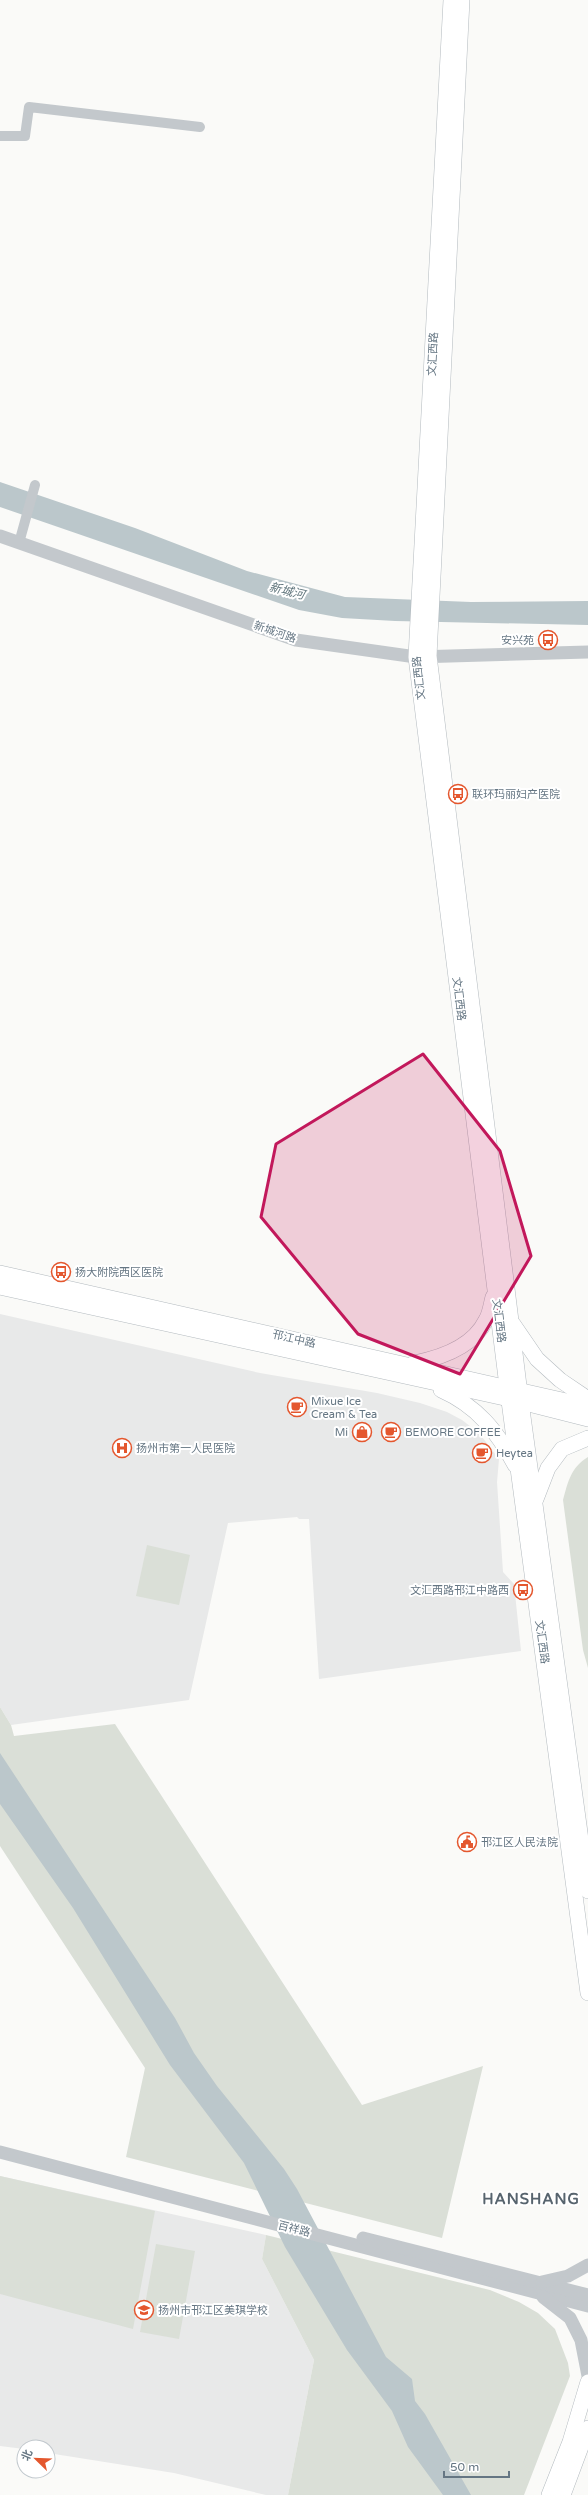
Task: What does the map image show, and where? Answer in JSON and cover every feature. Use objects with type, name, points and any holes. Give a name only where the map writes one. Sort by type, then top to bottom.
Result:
[{"type":"main road","name":"文汇西路","points":[[426,591],[451,0]]},
{"type":"main road","name":"文汇西路","points":[[462,0],[422,657],[495,1290],[535,1502],[578,1830],[588,1994]]},
{"type":"main road","name":"文汇西路","points":[[422,657],[511,1321],[519,1474],[588,1892]]},
{"type":"main road","name":"邗江中路","points":[[0,1273],[410,1371]]},
{"type":"main road","name":"邗江中路","points":[[0,1287],[410,1371],[514,1394],[588,1406]]},
{"type":"main road","points":[[410,1371],[441,1357],[467,1342],[486,1321],[495,1290]]},
{"type":"main road","points":[[511,1321],[537,1359],[560,1380],[588,1399]]},
{"type":"main road","points":[[410,1371],[458,1398],[482,1415],[501,1439],[519,1474]]},
{"type":"main road","name":"邗江中路","points":[[514,1394],[588,1419]]},
{"type":"main road","points":[[535,1502],[548,1468],[562,1449],[588,1438]]},
{"type":"main road","points":[[549,2495],[570,2442],[588,2382]]},
{"type":"main road","points":[[563,2495],[588,2428]]},
{"type":"street","points":[[0,136],[25,136],[29,107],[200,126]]},
{"type":"street","points":[[18,543],[35,485]]},
{"type":"street","name":"新城河路","points":[[0,536],[296,640],[422,657],[588,652]]},
{"type":"street","name":"百祥路","points":[[0,2144],[264,2217],[538,2288],[588,2306]]},
{"type":"street","name":"百祥路","points":[[0,2152],[264,2217]]},
{"type":"street","points":[[588,2265],[568,2276],[538,2288],[570,2318],[581,2340],[588,2376]]},
{"type":"street","name":"百祥路","points":[[538,2288],[588,2295]]},
{"type":"highlighted area","points":[[423,1054],[500,1151],[531,1256],[460,1374],[358,1334],[261,1217],[276,1144]]},
{"type":"shaded area","points":[[0,1314],[260,1373],[377,1393],[420,1403],[447,1412],[462,1420],[479,1433],[499,1459],[497,1482],[503,1572],[514,1584],[521,1651],[319,1679],[309,1519],[299,1519],[297,1517],[228,1523],[189,1700],[11,1725],[0,1707]]},
{"type":"shaded area","points":[[588,1457],[588,1668],[583,1650],[563,1500],[574,1470]]},
{"type":"shaded area","points":[[147,1545],[190,1555],[179,1605],[136,1596]]},
{"type":"shaded area","points":[[0,1707],[11,1725],[14,1736],[115,1724],[362,2105],[483,2066],[442,2238],[126,2157],[145,2068],[0,1846]]},
{"type":"shaded area","name":"扬州市邗江区美琪学校","points":[[0,2176],[266,2235],[262,2259],[314,2360],[288,2495],[266,2495],[174,2473],[56,2454],[56,2439],[16,2439],[16,2448],[0,2446]]},
{"type":"shaded area","points":[[0,2176],[155,2211],[133,2329],[0,2294]]},
{"type":"shaded area","points":[[266,2235],[490,2290],[519,2302],[538,2313],[555,2329],[568,2363],[570,2376],[524,2495],[288,2495],[314,2360],[262,2259]]},
{"type":"shaded area","points":[[156,2244],[195,2251],[179,2339],[140,2332]]},
{"type":"water","name":"新城河","points":[[0,482],[135,528],[247,571],[345,597],[471,602],[588,601],[588,625],[395,621],[342,618],[299,610],[0,507]]},
{"type":"water","points":[[0,1753],[175,2018],[194,2053],[217,2086],[284,2169],[297,2189],[386,2357],[412,2379],[415,2401],[425,2414],[471,2495],[443,2495],[408,2447],[392,2411],[347,2350],[285,2247],[244,2163],[170,2065],[73,1908],[0,1804]]},
{"type":"place","name":"安兴苑","points":[[548,640]]},
{"type":"place","name":"联环玛丽妇产医院","points":[[458,794]]},
{"type":"place","name":"扬大附院西区医院","points":[[61,1272]]},
{"type":"place","name":"Mixue Ice Cream & Tea","points":[[297,1407]]},
{"type":"place","name":"Mi","points":[[362,1432]]},
{"type":"place","name":"BEMORE COFFEE","points":[[391,1432]]},
{"type":"place","name":"扬州市第一人民医院","points":[[122,1448]]},
{"type":"place","name":"Heytea","points":[[482,1453]]},
{"type":"place","name":"文汇西路邗江中路西","points":[[523,1590]]},
{"type":"place","name":"邗江区人民法院","points":[[467,1842]]},
{"type":"place","name":"扬州市邗江区美琪学校","points":[[144,2310]]},
{"type":"district","name":"HANSHANG","points":[[531,2199]]}]
